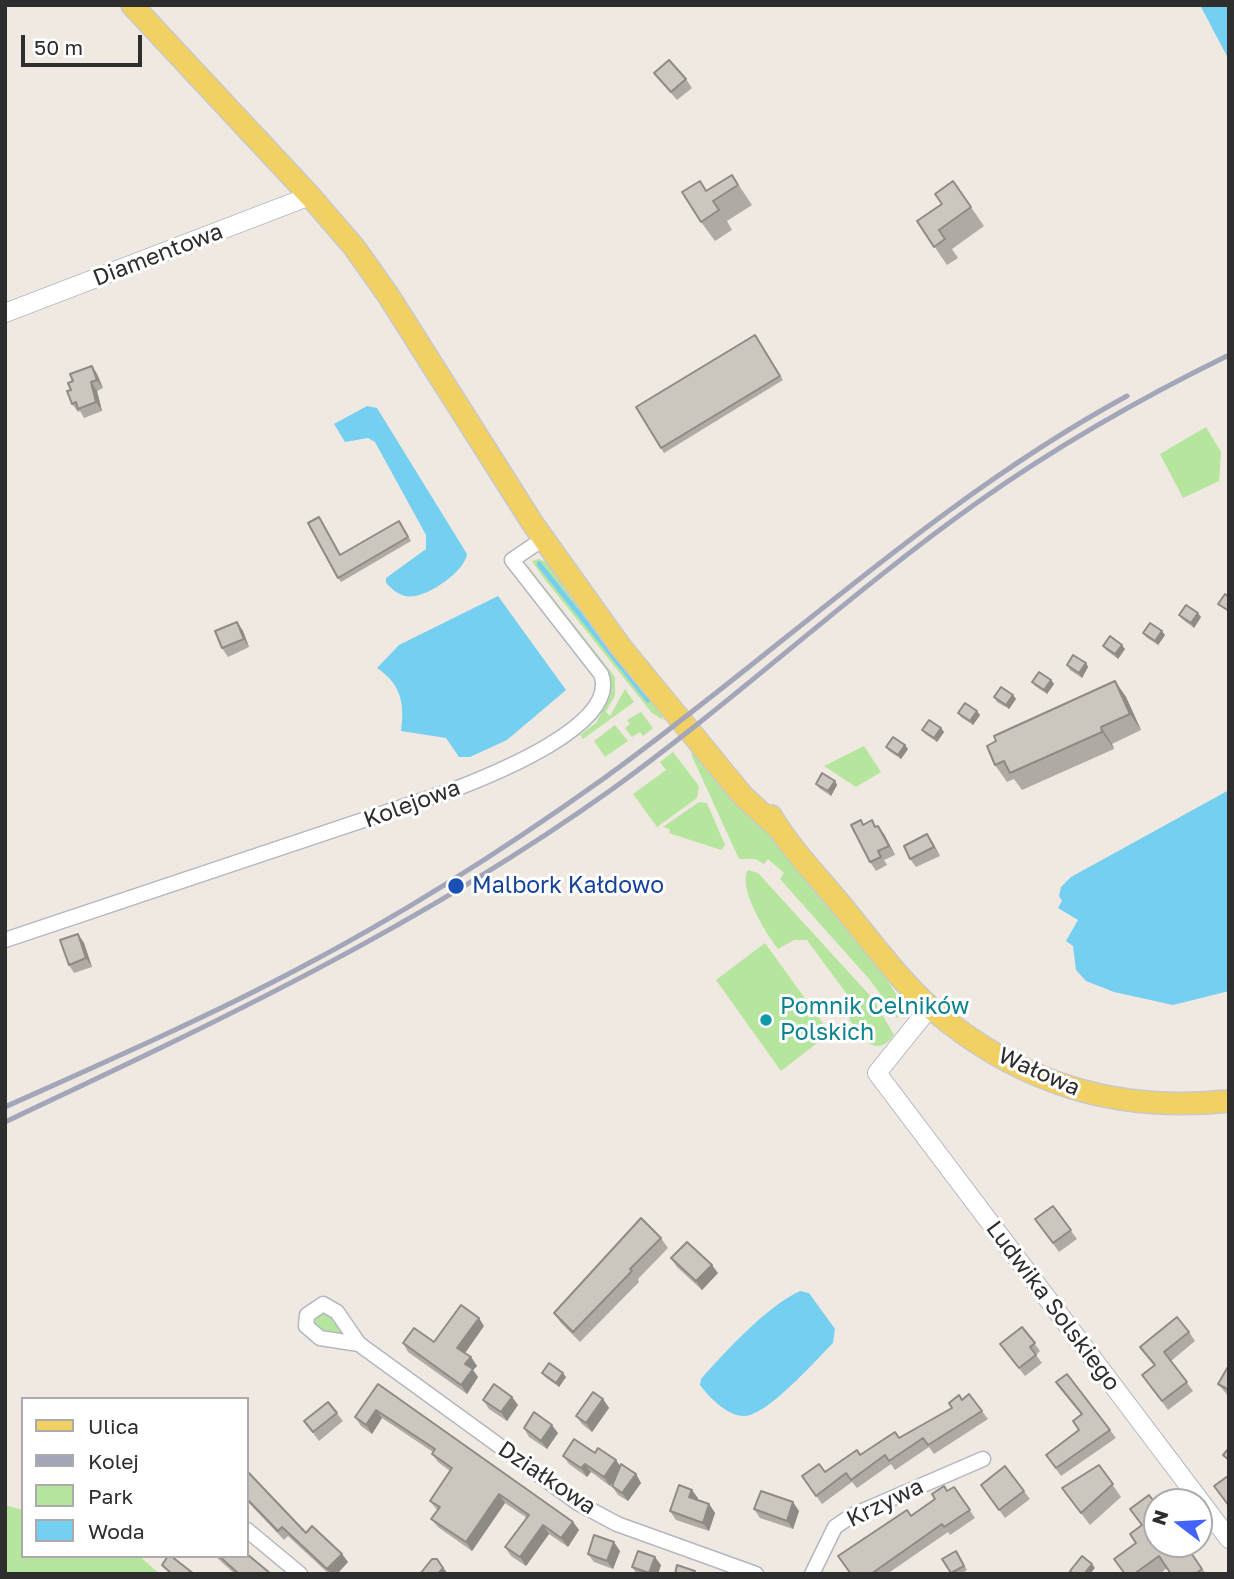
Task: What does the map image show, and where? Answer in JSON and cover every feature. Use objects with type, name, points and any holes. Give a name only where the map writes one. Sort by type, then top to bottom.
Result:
[{"type":"main road","name":"Wałowa","points":[[132,5],[310,196],[388,295],[543,539],[594,605],[620,646],[743,796],[778,828],[892,967],[930,1007],[972,1039],[1023,1069],[1083,1093],[1137,1102],[1229,1101]]},
{"type":"street","name":"Diamentowa","points":[[5,313],[310,196]]},
{"type":"street","name":"Kolejowa","points":[[5,940],[453,790],[504,770],[577,725],[601,699],[604,691],[601,674],[512,560],[543,539]]},
{"type":"street","name":"Ludwika Solskiego","points":[[930,1007],[877,1073],[1229,1539]]},
{"type":"street","name":"Działkowa","points":[[359,1344],[578,1503],[617,1524],[756,1574]]},
{"type":"street","name":"Krzywa","points":[[812,1574],[835,1527],[851,1516],[983,1459]]},
{"type":"street","points":[[248,1531],[300,1574]]},
{"type":"green space","points":[[1206,427],[1221,452],[1219,481],[1183,498],[1160,454]]},
{"type":"green space","points":[[539,559],[546,562],[660,710],[663,720],[652,713],[543,577],[532,561]]},
{"type":"green space","points":[[528,566],[615,677],[615,695],[606,712],[610,716],[625,689],[634,702],[583,739],[580,735],[596,723],[601,714],[598,710],[607,693],[527,572]]},
{"type":"green space","points":[[641,712],[653,728],[643,736],[640,732],[632,737],[625,728],[630,724],[627,720]]},
{"type":"green space","points":[[615,725],[628,741],[605,757],[594,741]]},
{"type":"green space","points":[[864,746],[881,772],[856,787],[824,766]]},
{"type":"green space","points":[[698,749],[885,977],[896,994],[898,1019],[870,980],[780,879],[784,873],[768,859],[764,864],[755,859],[739,859],[691,754]]},
{"type":"green space","points":[[673,752],[699,786],[697,798],[657,827],[633,794],[666,770],[660,762]]},
{"type":"green space","points":[[699,802],[707,803],[725,845],[721,850],[669,833],[670,829],[663,827]]},
{"type":"green space","points":[[748,870],[758,873],[874,1000],[894,1035],[887,1042],[875,1046],[859,1033],[849,1019],[854,1004],[807,940],[794,940],[778,949],[750,899],[746,888]]},
{"type":"green space","points":[[765,943],[830,1033],[781,1071],[716,980]]},
{"type":"green space","points":[[319,1309],[332,1314],[345,1334],[318,1332],[313,1325],[314,1313]]},
{"type":"green space","points":[[5,1505],[21,1509],[21,1558],[141,1558],[160,1574],[5,1574]]},
{"type":"water","points":[[1200,5],[1229,5],[1229,60]]},
{"type":"water","points":[[367,406],[377,408],[467,554],[451,577],[422,594],[402,595],[386,583],[386,578],[426,549],[426,535],[375,442],[368,438],[345,442],[334,424]]},
{"type":"water","points":[[498,596],[566,690],[507,740],[470,757],[459,757],[446,738],[401,731],[399,695],[391,681],[377,668],[399,645]]},
{"type":"water","points":[[1229,790],[1229,991],[1173,1005],[1114,992],[1086,981],[1076,970],[1073,946],[1066,941],[1078,920],[1058,908],[1062,901],[1059,896],[1061,887],[1071,877]]},
{"type":"water","points":[[800,1291],[809,1293],[835,1329],[833,1343],[778,1398],[765,1407],[754,1414],[744,1416],[731,1413],[713,1400],[700,1385],[701,1379],[761,1318]]},
{"type":"building","points":[[669,60],[686,79],[671,92],[654,73]]},
{"type":"building","points":[[732,175],[738,185],[713,201],[719,210],[701,222],[682,192],[700,181],[706,191]]},
{"type":"building","points":[[953,181],[971,207],[939,230],[945,239],[934,247],[917,221],[942,204],[935,194]]},
{"type":"building","points":[[755,335],[780,376],[661,448],[636,407]]},
{"type":"building","points":[[92,366],[97,380],[91,382],[96,402],[78,409],[76,402],[72,404],[67,391],[71,390],[68,383],[73,381],[70,374]]},
{"type":"building","points":[[319,517],[340,555],[399,521],[408,537],[338,578],[308,523]]},
{"type":"building","points":[[1225,594],[1229,597],[1229,611],[1218,604]]},
{"type":"building","points":[[1186,605],[1198,613],[1191,623],[1179,615]]},
{"type":"building","points":[[237,622],[244,639],[222,648],[215,631]]},
{"type":"building","points":[[1150,623],[1162,631],[1155,641],[1143,633]]},
{"type":"building","points":[[1110,636],[1122,645],[1115,654],[1103,646]]},
{"type":"building","points":[[1073,655],[1086,663],[1079,673],[1067,665]]},
{"type":"building","points":[[1039,672],[1051,680],[1044,690],[1032,682]]},
{"type":"building","points":[[1115,681],[1130,714],[1101,727],[1102,732],[1010,773],[1004,761],[995,765],[987,746],[996,741],[994,736]]},
{"type":"building","points":[[1001,687],[1013,695],[1006,705],[994,697]]},
{"type":"building","points":[[965,703],[977,711],[970,721],[958,713]]},
{"type":"building","points":[[929,720],[941,728],[934,738],[922,730]]},
{"type":"building","points":[[893,737],[905,745],[898,755],[886,747]]},
{"type":"building","points":[[822,773],[835,781],[828,791],[816,784]]},
{"type":"building","points":[[861,820],[863,825],[872,820],[889,846],[878,851],[881,857],[870,862],[851,825]]},
{"type":"building","points":[[927,834],[934,847],[910,859],[904,846]]},
{"type":"building","points":[[78,934],[86,958],[69,965],[60,940]]},
{"type":"building","points":[[1053,1206],[1071,1230],[1053,1243],[1035,1219]]},
{"type":"building","points":[[641,1218],[661,1238],[573,1332],[554,1313]]},
{"type":"building","points":[[687,1242],[712,1265],[696,1281],[671,1258]]},
{"type":"building","points":[[461,1305],[479,1318],[457,1348],[471,1357],[465,1364],[473,1369],[461,1385],[403,1343],[414,1328],[434,1342]]},
{"type":"building","points":[[1177,1317],[1189,1332],[1164,1352],[1187,1382],[1162,1401],[1142,1375],[1155,1365],[1140,1347]]},
{"type":"building","points":[[1022,1327],[1035,1343],[1030,1347],[1036,1355],[1019,1368],[1000,1344]]},
{"type":"building","points":[[549,1363],[563,1373],[556,1383],[542,1373]]},
{"type":"building","points":[[1229,1365],[1229,1390],[1218,1384]]},
{"type":"building","points":[[1067,1374],[1110,1430],[1056,1468],[1046,1455],[1079,1430],[1073,1421],[1082,1414],[1056,1382]]},
{"type":"building","points":[[378,1384],[573,1522],[561,1538],[543,1525],[520,1557],[505,1547],[529,1515],[499,1494],[466,1542],[431,1519],[440,1507],[430,1501],[452,1468],[432,1454],[435,1449],[376,1410],[366,1425],[355,1417]]},
{"type":"building","points":[[494,1384],[512,1397],[501,1412],[483,1400]]},
{"type":"building","points":[[593,1392],[603,1399],[586,1423],[576,1416]]},
{"type":"building","points":[[969,1394],[982,1411],[928,1445],[923,1438],[889,1461],[885,1455],[851,1480],[846,1473],[816,1496],[802,1476],[819,1464],[825,1472],[857,1450],[860,1455],[895,1432],[899,1438],[952,1408],[949,1403],[959,1395],[962,1400]]},
{"type":"building","points":[[328,1402],[337,1413],[313,1432],[304,1421]]},
{"type":"building","points":[[534,1412],[552,1425],[541,1441],[524,1428]]},
{"type":"building","points":[[574,1439],[595,1453],[598,1448],[616,1460],[604,1477],[585,1464],[581,1468],[563,1456]]},
{"type":"building","points":[[1229,1448],[1229,1460],[1223,1455]]},
{"type":"building","points":[[621,1464],[636,1474],[622,1493],[612,1486]]},
{"type":"building","points":[[1099,1465],[1113,1484],[1081,1513],[1062,1488]]},
{"type":"building","points":[[1005,1466],[1024,1491],[999,1510],[981,1485]]},
{"type":"building","points":[[248,1472],[306,1533],[312,1526],[342,1554],[327,1569],[282,1527],[278,1531],[248,1500]]},
{"type":"building","points":[[1229,1476],[1229,1506],[1214,1486]]},
{"type":"building","points":[[679,1485],[692,1490],[689,1497],[709,1504],[703,1523],[670,1511]]},
{"type":"building","points":[[944,1486],[947,1491],[954,1487],[970,1510],[944,1527],[942,1524],[871,1574],[851,1574],[838,1556],[907,1510],[911,1516],[935,1499],[932,1494]]},
{"type":"building","points":[[761,1491],[793,1502],[787,1521],[754,1509]]},
{"type":"building","points":[[1143,1499],[1143,1558],[1156,1558],[1134,1574],[1125,1574],[1114,1559],[1136,1543],[1130,1534],[1142,1525],[1130,1509]]},
{"type":"building","points":[[594,1535],[614,1542],[607,1561],[588,1554]]},
{"type":"building","points":[[638,1551],[655,1557],[649,1573],[632,1567]]},
{"type":"building","points":[[956,1551],[964,1566],[951,1573],[942,1559]]},
{"type":"building","points":[[248,1555],[271,1574],[239,1574],[221,1558],[248,1558]]},
{"type":"building","points":[[1082,1556],[1092,1564],[1084,1574],[1073,1574],[1070,1571]]},
{"type":"building","points":[[167,1558],[174,1558],[194,1574],[172,1574],[162,1565]]},
{"type":"building","points":[[1160,1558],[1195,1558],[1202,1569],[1195,1574],[1171,1574]]},
{"type":"building","points":[[432,1559],[437,1559],[443,1568],[438,1574],[420,1574]]},
{"type":"building","points":[[677,1565],[695,1571],[694,1574],[675,1574]]},
{"type":"waterway","points":[[539,564],[648,700]]},
{"type":"railway","points":[[5,1122],[316,970],[465,886],[539,839],[658,755],[885,572],[978,502],[1038,461],[1100,424],[1229,355]]},
{"type":"railway","points":[[5,1107],[152,1041],[260,988],[336,949],[453,880],[603,779],[859,579],[989,482],[1057,437],[1127,396]]},
{"type":"place","name":"Malbork Kałdowo","points":[[456,886]]},
{"type":"place","name":"Pomnik Celników Polskich","points":[[766,1020]]}]
